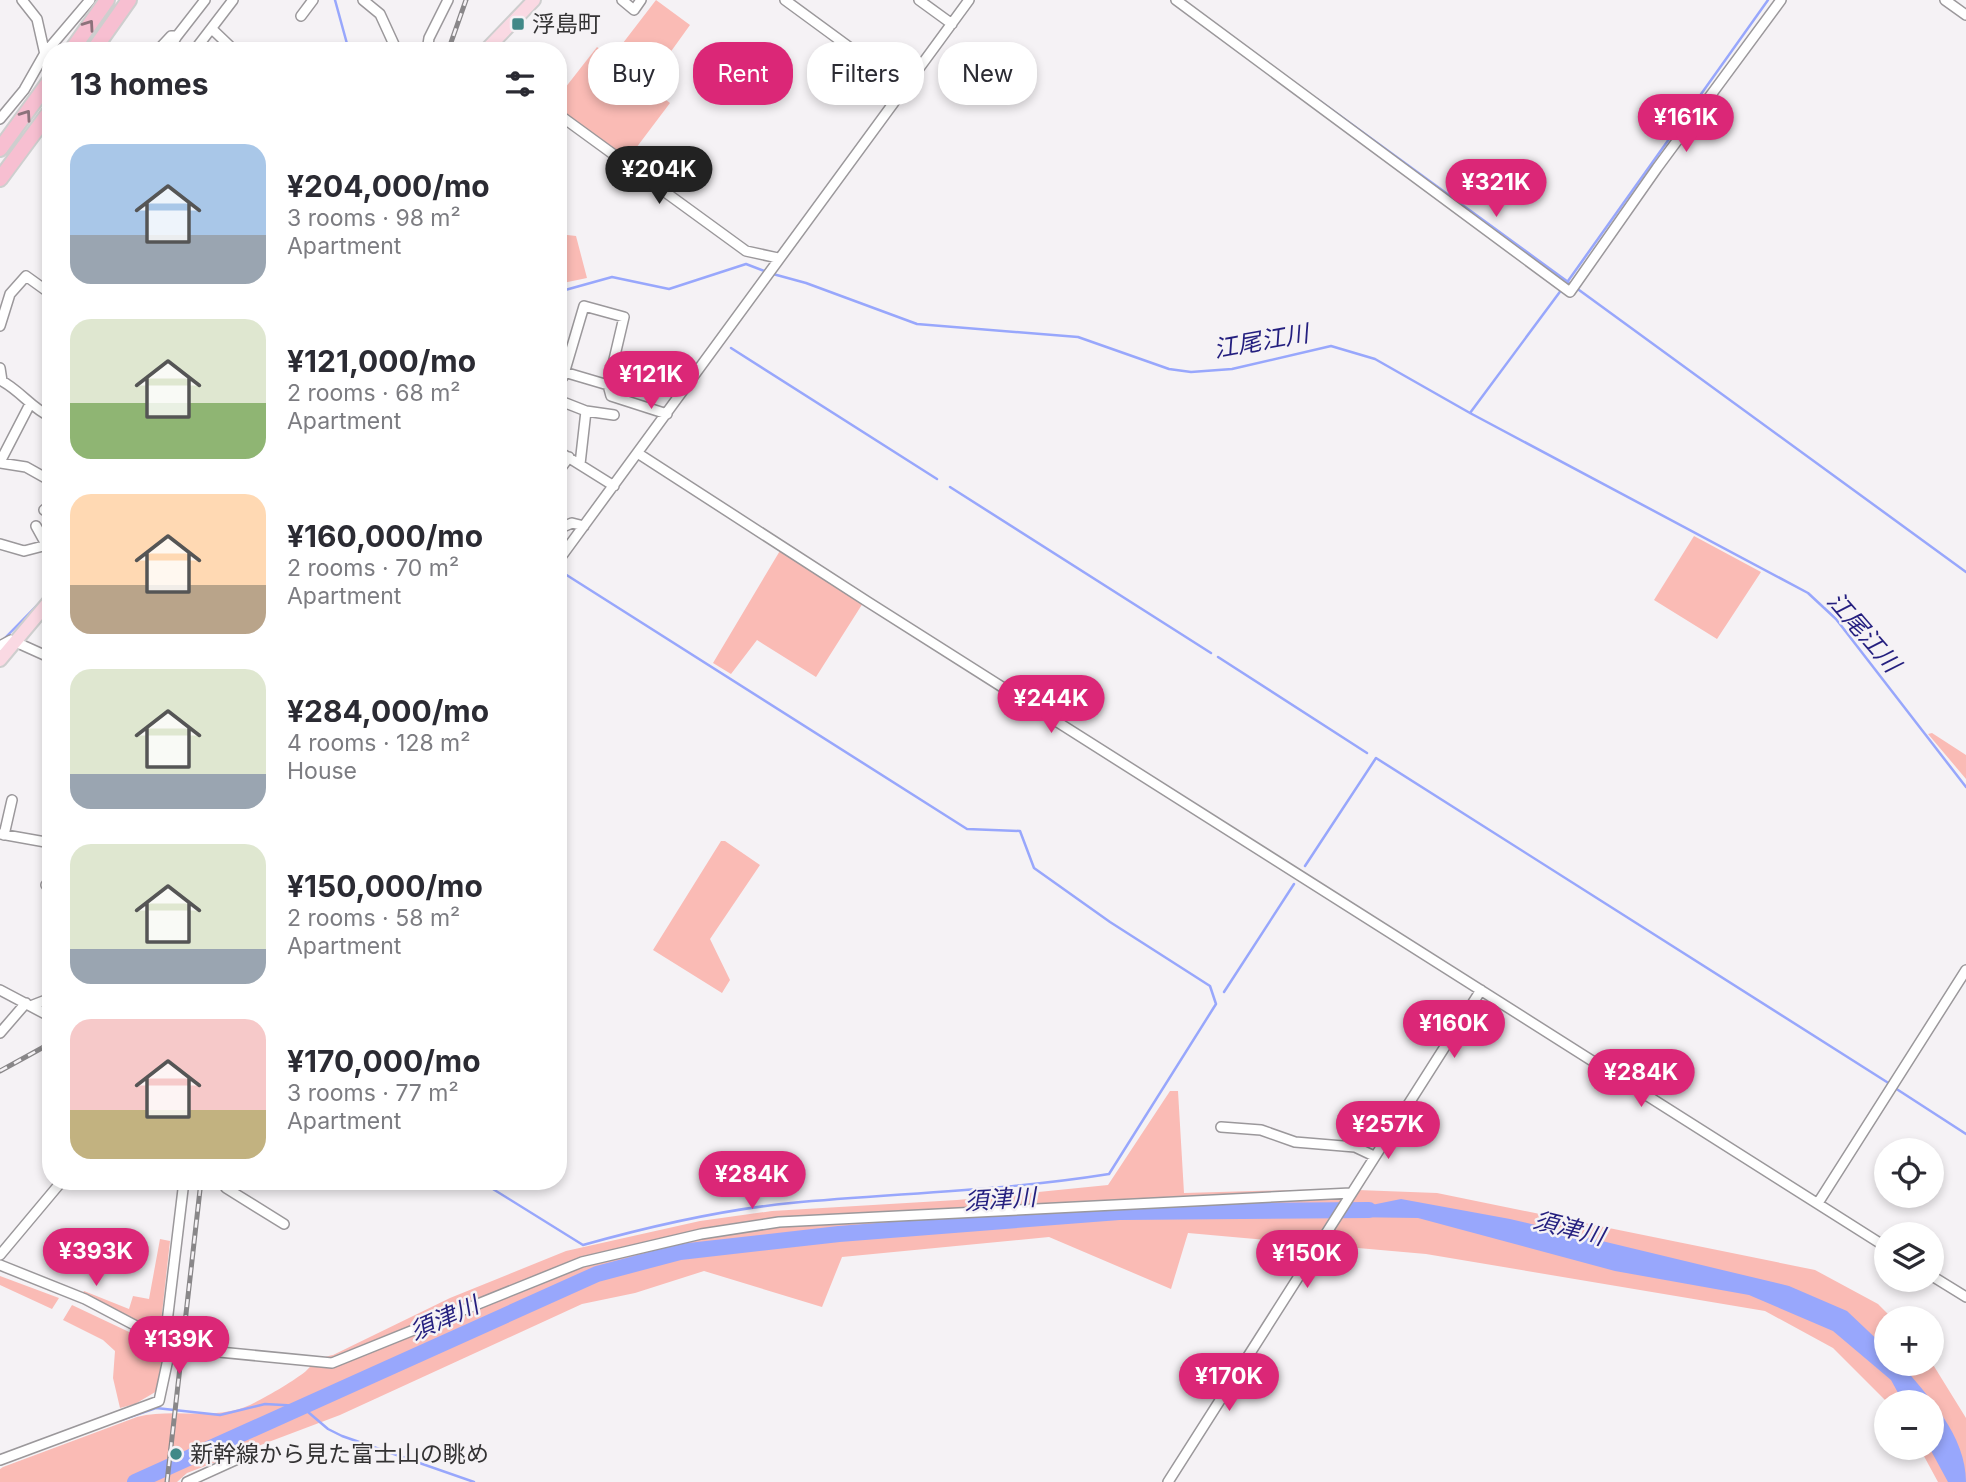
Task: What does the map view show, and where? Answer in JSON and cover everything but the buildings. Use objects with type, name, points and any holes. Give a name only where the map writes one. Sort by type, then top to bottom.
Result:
[{"type":"highway","points":[[77,42],[107,0]]},
{"type":"highway","points":[[99,42],[129,0]]},
{"type":"highway","points":[[0,149],[42,91]]},
{"type":"highway","points":[[0,179],[42,122]]},
{"type":"main road","points":[[494,42],[534,0]]},
{"type":"main road","points":[[0,660],[42,610]]},
{"type":"street","points":[[22,0],[37,19],[42,42]]},
{"type":"street","points":[[54,42],[90,0]]},
{"type":"street","points":[[173,42],[205,0]]},
{"type":"street","points":[[201,42],[233,0]]},
{"type":"street","points":[[301,16],[313,0]]},
{"type":"street","points":[[363,0],[380,14],[393,42]]},
{"type":"street","points":[[428,42],[449,0]]},
{"type":"street","points":[[622,0],[634,10],[641,0]]},
{"type":"street","points":[[785,0],[842,42]]},
{"type":"street","points":[[919,0],[952,24]]},
{"type":"street","points":[[924,62],[969,0]]},
{"type":"street","points":[[1176,0],[1570,292],[1657,168],[1781,0]]},
{"type":"street","points":[[1945,0],[1966,15]]},
{"type":"street","points":[[212,29],[225,42]]},
{"type":"street","points":[[165,42],[171,36],[177,36]]},
{"type":"street","points":[[0,119],[24,90],[42,58]]},
{"type":"street","points":[[567,549],[639,454],[776,260],[892,105]]},
{"type":"street","points":[[567,121],[746,251],[776,260]]},
{"type":"street","points":[[0,326],[10,294],[26,276],[42,288]]},
{"type":"street","points":[[567,360],[583,306],[624,317],[608,384],[611,396],[667,414]]},
{"type":"street","points":[[0,368],[1,380],[42,411]]},
{"type":"street","points":[[567,375],[608,384]]},
{"type":"street","points":[[30,404],[0,463],[26,467],[42,476]]},
{"type":"street","points":[[567,404],[586,411],[614,415]]},
{"type":"street","points":[[580,464],[586,411]]},
{"type":"street","points":[[639,454],[1874,1239]]},
{"type":"street","points":[[567,460],[569,457],[614,486]]},
{"type":"street","points":[[567,525],[572,523],[584,526]]},
{"type":"street","points":[[36,526],[42,535]]},
{"type":"street","points":[[0,544],[24,551],[42,547]]},
{"type":"street","points":[[0,646],[11,640],[42,653]]},
{"type":"street","points":[[12,800],[2,834],[42,841]]},
{"type":"street","points":[[1818,1203],[1966,970]]},
{"type":"street","points":[[1168,1482],[1481,989]]},
{"type":"street","points":[[0,990],[42,1012]]},
{"type":"street","points":[[0,1033],[29,1004],[42,1000]]},
{"type":"street","points":[[1220,1127],[1261,1130],[1295,1142],[1355,1147],[1374,1156]]},
{"type":"street","points":[[0,1255],[54,1190]]},
{"type":"street","points":[[0,1460],[159,1401],[168,1342],[183,1190]]},
{"type":"street","points":[[229,1190],[284,1224]]},
{"type":"street","points":[[0,1265],[85,1299],[168,1342],[332,1363],[582,1262],[701,1234],[779,1222],[1351,1194]]},
{"type":"street","points":[[1944,1283],[1966,1297]]},
{"type":"street","points":[[187,1482],[193,1476],[242,1457]]},
{"type":"shaded area","points":[[656,0],[690,25],[678,42],[624,42]]},
{"type":"shaded area","points":[[588,59],[588,105],[668,105],[627,160],[567,114],[567,85]]},
{"type":"shaded area","points":[[567,235],[576,236],[587,278],[567,282]]},
{"type":"shaded area","points":[[1694,536],[1761,572],[1717,639],[1654,600]]},
{"type":"shaded area","points":[[781,549],[863,603],[816,677],[757,640],[731,674],[713,663]]},
{"type":"shaded area","points":[[1932,733],[1966,755],[1966,779],[1928,734]]},
{"type":"shaded area","points":[[721,841],[760,865],[710,939],[730,980],[722,993],[653,950]]},
{"type":"shaded area","points":[[1170,1091],[1178,1091],[1184,1193],[1331,1189],[1437,1193],[1815,1270],[1880,1306],[1874,1306],[1874,1376],[1940,1376],[1966,1418],[1966,1482],[1938,1482],[1926,1460],[1944,1460],[1944,1390],[1875,1390],[1833,1348],[1765,1311],[1426,1254],[1188,1233],[1171,1289],[1049,1237],[842,1257],[822,1307],[704,1271],[635,1293],[582,1304],[340,1415],[187,1473],[177,1482],[0,1482],[0,1469],[3,1467],[137,1417],[164,1413],[218,1413],[245,1407],[301,1375],[321,1359],[450,1298],[566,1251],[700,1221],[772,1211],[957,1200],[1108,1185]]},
{"type":"shaded area","points":[[160,1239],[170,1241],[161,1322],[153,1329],[82,1294],[84,1291],[129,1309],[133,1296],[149,1299]]},
{"type":"shaded area","points":[[0,1276],[59,1298],[52,1309],[0,1285]]},
{"type":"shaded area","points":[[72,1305],[163,1348],[157,1391],[135,1404],[120,1408],[113,1378],[115,1351],[103,1340],[63,1320]]},
{"type":"water","points":[[1401,1199],[1510,1219],[1789,1286],[1847,1311],[1874,1337],[1874,1366],[1833,1331],[1749,1295],[1615,1271],[1418,1218],[1345,1217],[1347,1210]]},
{"type":"water","points":[[1886,1376],[1912,1376],[1924,1390],[1896,1390]]},
{"type":"water","points":[[1944,1418],[1960,1449],[1966,1482],[1948,1482],[1936,1460],[1944,1460]]},
{"type":"waterway","points":[[335,0],[347,42]]},
{"type":"waterway","points":[[1568,281],[1768,0]]},
{"type":"waterway","points":[[1317,99],[1966,572]]},
{"type":"waterway","name":"江尾江川","points":[[567,290],[612,277],[669,289],[746,264],[767,272]]},
{"type":"waterway","name":"江尾江川","points":[[773,274],[806,283],[917,324],[1078,337],[1169,369],[1191,372],[1232,369],[1331,346],[1375,359],[1470,413],[1808,593],[1836,619],[1966,787]]},
{"type":"waterway","points":[[1470,413],[1562,289]]},
{"type":"waterway","points":[[731,348],[937,479]]},
{"type":"waterway","points":[[950,487],[1211,653]]},
{"type":"waterway","points":[[494,1190],[583,1245],[634,1231],[764,1206],[990,1188],[1109,1174],[1216,1004],[1210,986],[1110,922],[1034,868],[1020,831],[967,829],[567,575]]},
{"type":"waterway","name":"江尾江川","points":[[3,640],[42,600]]},
{"type":"waterway","points":[[1218,657],[1367,753]]},
{"type":"waterway","points":[[1305,866],[1376,758],[1890,1084]]},
{"type":"waterway","points":[[1224,992],[1294,884]]},
{"type":"waterway","points":[[1895,1088],[1966,1134]]},
{"type":"waterway","name":"須津川","points":[[135,1482],[597,1274],[680,1252],[839,1234],[1119,1212],[1369,1210]]},
{"type":"waterway","name":"須津川","points":[[121,1420],[156,1408],[220,1415],[265,1404],[301,1406],[328,1429],[342,1436],[474,1482]]},
{"type":"railway","points":[[451,42],[466,0]]},
{"type":"railway","points":[[0,1071],[42,1048]]},
{"type":"railway","points":[[167,1482],[200,1190]]},
{"type":"place","name":"浮島町","points":[[518,24]]},
{"type":"place","name":"新幹線から見た富士山の眺め","points":[[176,1454]]}]
